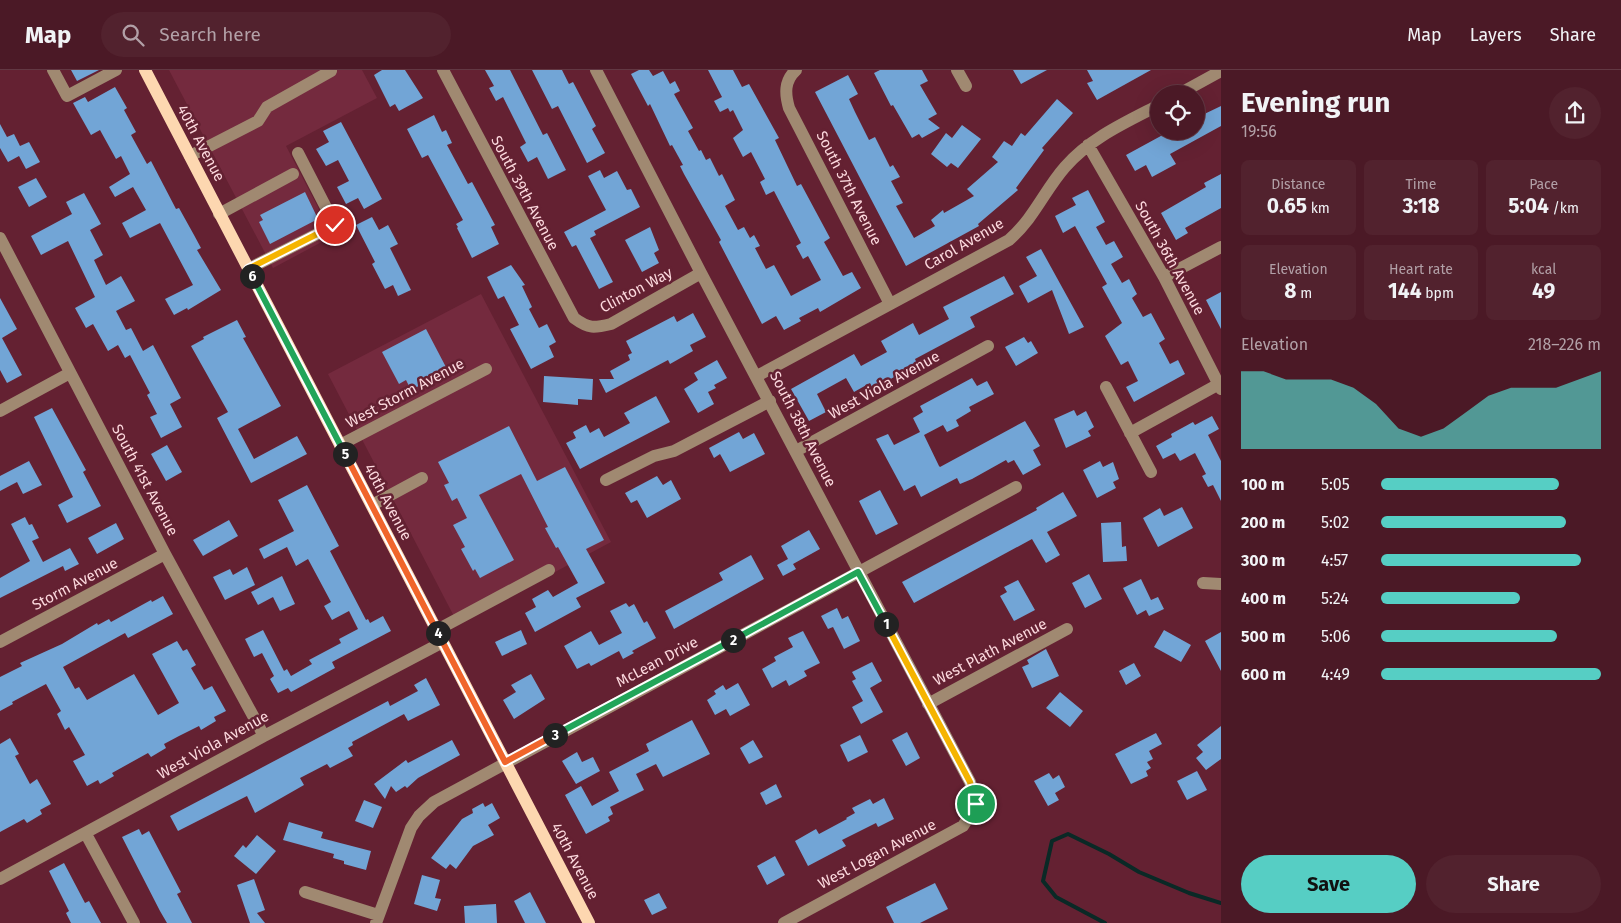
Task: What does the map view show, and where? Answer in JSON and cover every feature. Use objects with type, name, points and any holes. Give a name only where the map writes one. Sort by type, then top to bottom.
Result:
[{"type":"main road","name":"40th Avenue","points":[[144,70],[589,923]]},
{"type":"street","points":[[53,70],[67,96],[116,70]]},
{"type":"street","name":"South 39th Avenue","points":[[442,70],[569,311],[574,318],[585,326]]},
{"type":"street","name":"South 38th Avenue","points":[[596,70],[701,274],[770,400],[858,572],[970,782],[976,804]]},
{"type":"street","name":"South 37th Avenue","points":[[796,70],[786,85],[789,108],[890,304]]},
{"type":"street","points":[[956,70],[966,86]]},
{"type":"street","points":[[1195,85],[1221,71]]},
{"type":"street","points":[[190,156],[258,121],[267,107],[331,72]]},
{"type":"street","name":"Carol Avenue","points":[[757,376],[1009,240],[1026,225],[1065,167],[1088,145],[1150,110]]},
{"type":"street","name":"South 36th Avenue","points":[[1088,145],[1164,277],[1220,386]]},
{"type":"street","points":[[248,269],[335,225],[298,153]]},
{"type":"street","points":[[219,214],[293,174]]},
{"type":"street","name":"South 41st Avenue","points":[[0,238],[165,554],[264,736]]},
{"type":"street","points":[[1164,277],[1221,246]]},
{"type":"street","name":"Clinton Way","points":[[585,326],[595,327],[611,324],[701,274]]},
{"type":"street","name":"West Viola Avenue","points":[[796,451],[988,346]]},
{"type":"street","name":"West Storm Avenue","points":[[340,445],[486,369]]},
{"type":"street","points":[[0,411],[70,372]]},
{"type":"street","points":[[1130,433],[1220,386]]},
{"type":"street","points":[[1106,388],[1151,472]]},
{"type":"street","points":[[606,480],[654,456],[674,451],[770,400]]},
{"type":"street","points":[[372,505],[422,478]]},
{"type":"street","name":"McLean Drive","points":[[377,919],[403,847],[419,816],[434,802],[1016,487]]},
{"type":"street","name":"Storm Avenue","points":[[0,642],[165,554]]},
{"type":"street","points":[[437,630],[549,570]]},
{"type":"street","points":[[1203,583],[1221,584]]},
{"type":"street","name":"West Plath Avenue","points":[[928,704],[1067,629]]},
{"type":"street","name":"West Viola Avenue","points":[[0,879],[264,736],[443,642]]},
{"type":"street","name":"West Logan Avenue","points":[[784,923],[963,826],[976,804]]},
{"type":"street","points":[[86,834],[134,923]]},
{"type":"street","points":[[305,892],[377,919]]},
{"type":"shaded area","points":[[169,70],[362,70],[377,98],[286,146],[333,236],[273,268]]},
{"type":"shaded area","points":[[481,294],[611,542],[458,624],[328,374]]},
{"type":"building","points":[[71,70],[99,70],[77,81]]},
{"type":"building","points":[[382,70],[405,70],[423,98],[399,111],[395,104],[390,107],[374,75]]},
{"type":"building","points":[[485,70],[510,70],[543,135],[547,133],[566,170],[548,179],[537,157],[528,162],[520,147],[526,143],[503,97],[496,101],[489,88],[494,86]]},
{"type":"building","points":[[532,70],[562,70],[569,84],[573,82],[596,126],[592,129],[605,153],[587,163],[558,106],[552,109]]},
{"type":"building","points":[[639,70],[649,70],[653,76],[663,71],[670,84],[675,81],[680,91],[674,94],[693,128],[688,131],[706,160],[710,158],[719,176],[722,174],[735,200],[725,206],[738,230],[744,227],[750,238],[754,235],[760,246],[755,248],[766,269],[774,265],[791,296],[821,280],[808,256],[803,259],[796,246],[801,243],[774,191],[766,195],[760,182],[765,179],[751,152],[743,157],[733,138],[743,130],[733,110],[730,112],[728,108],[720,112],[714,101],[722,97],[708,70],[733,70],[742,87],[749,84],[779,138],[775,140],[797,186],[801,184],[830,238],[824,242],[843,276],[852,272],[861,288],[820,312],[818,308],[799,318],[801,321],[784,330],[776,316],[762,324],[719,242],[721,240],[680,166],[683,165],[672,145],[670,146],[650,104],[648,106],[631,74]]},
{"type":"building","points":[[880,70],[922,70],[928,81],[920,85],[937,114],[928,119],[940,128],[922,138],[919,134],[912,138],[893,105],[891,106],[874,73]]},
{"type":"building","points":[[1013,70],[1047,70],[1021,84]]},
{"type":"building","points":[[1087,70],[1151,70],[1097,100],[1087,83],[1093,81]]},
{"type":"building","points":[[848,75],[858,94],[849,99],[869,140],[875,137],[890,167],[893,165],[900,177],[891,181],[903,203],[896,206],[914,238],[935,226],[931,220],[943,210],[944,213],[974,196],[967,189],[998,162],[992,157],[1004,141],[1012,146],[1021,133],[1025,136],[1057,99],[1073,113],[1042,148],[1044,150],[1016,188],[1018,190],[978,224],[979,226],[906,266],[815,92]]},
{"type":"building","points":[[115,87],[127,108],[124,110],[136,132],[131,135],[147,164],[151,161],[176,209],[179,208],[201,248],[197,250],[221,290],[188,310],[187,308],[174,315],[165,299],[193,285],[160,223],[130,238],[122,223],[146,210],[133,187],[115,197],[109,187],[130,174],[121,156],[116,159],[100,130],[91,135],[73,103],[85,97],[88,102]]},
{"type":"building","points":[[1221,106],[1221,126],[1205,135],[1205,114]]},
{"type":"building","points":[[434,115],[442,132],[446,130],[452,143],[447,145],[468,184],[472,182],[495,225],[491,227],[499,244],[472,258],[456,224],[463,220],[428,155],[422,158],[407,129]]},
{"type":"building","points":[[341,122],[382,199],[364,209],[358,198],[346,204],[337,187],[349,181],[338,160],[326,166],[316,149],[329,142],[323,131]]},
{"type":"building","points":[[0,124],[7,137],[14,134],[20,146],[29,142],[40,162],[26,169],[19,156],[8,162],[0,148]]},
{"type":"building","points":[[962,125],[981,139],[958,168],[951,163],[947,167],[931,154],[946,133],[952,138]]},
{"type":"building","points":[[1154,140],[1196,140],[1170,154],[1176,164],[1152,177],[1146,165],[1135,171],[1126,155]]},
{"type":"building","points":[[600,170],[604,178],[617,171],[627,190],[631,189],[640,207],[594,231],[596,235],[590,238],[613,282],[599,289],[576,245],[572,247],[564,232],[606,210],[588,176]]},
{"type":"building","points":[[1221,174],[1221,208],[1185,228],[1188,233],[1176,240],[1161,213],[1206,187],[1204,183]]},
{"type":"building","points":[[36,178],[47,197],[29,207],[18,187]]},
{"type":"building","points":[[1088,190],[1105,222],[1096,227],[1106,245],[1114,241],[1123,257],[1111,264],[1122,283],[1129,279],[1137,294],[1132,298],[1143,317],[1151,313],[1165,339],[1159,343],[1170,364],[1178,360],[1185,374],[1134,402],[1126,387],[1138,381],[1128,361],[1121,365],[1105,336],[1122,323],[1102,287],[1107,284],[1075,226],[1063,233],[1055,216],[1076,205],[1072,198]]},
{"type":"building","points":[[305,192],[318,219],[270,244],[259,222],[263,220],[260,215]]},
{"type":"building","points":[[84,193],[101,224],[90,230],[103,255],[94,260],[106,285],[121,276],[135,301],[116,311],[126,330],[131,328],[143,351],[153,345],[181,398],[170,404],[182,427],[161,438],[150,417],[157,414],[147,395],[150,393],[130,355],[125,358],[118,345],[108,351],[93,324],[86,328],[75,308],[95,297],[68,241],[41,255],[31,236],[72,214],[66,202]]},
{"type":"building","points":[[372,217],[379,230],[388,225],[398,244],[390,248],[411,290],[398,296],[393,285],[385,289],[372,264],[375,262],[356,225]]},
{"type":"building","points":[[650,227],[659,250],[654,253],[659,263],[642,272],[625,240]]},
{"type":"building","points":[[1041,249],[1084,327],[1069,334],[1052,290],[1028,303],[1019,286],[1037,276],[1026,257]]},
{"type":"building","points":[[511,265],[525,285],[522,286],[532,307],[529,309],[539,328],[547,324],[556,342],[549,346],[554,357],[531,369],[510,329],[519,325],[504,296],[498,299],[487,277]]},
{"type":"building","points":[[1004,276],[1014,294],[970,317],[975,327],[915,359],[917,364],[873,389],[870,383],[854,392],[846,378],[817,394],[826,412],[809,421],[791,389],[854,354],[861,366],[887,352],[881,341],[913,323],[919,335],[949,319],[943,307]]},
{"type":"building","points":[[1221,292],[1221,329],[1206,300]]},
{"type":"building","points":[[0,298],[17,329],[2,338],[22,375],[7,383],[0,370]]},
{"type":"building","points":[[693,313],[706,337],[690,345],[693,351],[670,364],[668,360],[606,393],[599,379],[614,379],[610,371],[630,360],[628,355],[632,353],[626,341],[674,316],[677,322]]},
{"type":"building","points":[[237,320],[246,337],[243,338],[281,406],[238,429],[254,459],[297,436],[307,454],[251,483],[217,418],[228,412],[191,346],[204,339],[203,337]]},
{"type":"building","points":[[426,329],[448,371],[411,390],[406,380],[399,384],[382,352]]},
{"type":"building","points":[[1024,337],[1028,343],[1031,341],[1038,353],[1016,366],[1005,347]]},
{"type":"building","points":[[717,360],[727,378],[714,385],[716,388],[708,392],[714,404],[698,413],[684,389],[698,380],[694,373]]},
{"type":"building","points":[[544,376],[593,379],[592,400],[578,399],[578,405],[543,402]]},
{"type":"building","points":[[972,378],[977,386],[987,381],[994,394],[969,407],[971,411],[956,420],[959,426],[947,432],[943,425],[924,435],[939,466],[1025,421],[1040,446],[1033,450],[1041,465],[1023,475],[1014,460],[1008,463],[1006,460],[972,479],[960,484],[957,478],[921,497],[915,485],[904,491],[876,439],[888,434],[894,445],[920,432],[913,418],[923,412],[920,406]]},
{"type":"building","points":[[656,396],[670,422],[580,469],[566,443],[576,438],[573,432],[586,425],[590,433],[599,428],[604,437],[630,423],[624,413]]},
{"type":"building","points":[[52,408],[86,470],[83,472],[101,506],[67,523],[58,505],[73,497],[34,417]]},
{"type":"building","points":[[1074,410],[1077,416],[1086,411],[1094,427],[1088,431],[1091,436],[1066,448],[1054,419]]},
{"type":"building","points":[[1212,416],[1219,429],[1208,435],[1221,461],[1221,501],[1213,485],[1208,487],[1202,476],[1206,474],[1195,453],[1180,461],[1175,453],[1163,459],[1156,446],[1172,437],[1171,434],[1193,422],[1195,425]]},
{"type":"building","points":[[509,426],[537,481],[565,467],[604,540],[586,549],[605,583],[576,598],[581,607],[535,632],[525,613],[536,607],[532,599],[548,590],[553,597],[578,583],[545,528],[548,527],[521,474],[479,495],[514,560],[480,578],[475,569],[473,571],[461,549],[465,547],[453,525],[467,518],[457,498],[452,501],[444,485],[449,483],[438,462]]},
{"type":"building","points":[[739,432],[743,439],[754,433],[765,454],[730,472],[720,454],[714,458],[709,448]]},
{"type":"building","points":[[167,445],[182,472],[166,481],[151,454]]},
{"type":"building","points":[[29,461],[42,485],[23,494],[17,482],[0,491],[0,476]]},
{"type":"building","points":[[1100,461],[1103,467],[1113,462],[1119,479],[1113,482],[1116,488],[1097,498],[1083,470]]},
{"type":"building","points":[[657,476],[663,485],[671,480],[681,499],[647,518],[637,500],[631,503],[625,493]]},
{"type":"building","points":[[307,485],[339,546],[330,551],[366,620],[368,619],[370,623],[383,616],[391,631],[332,662],[335,668],[291,692],[288,688],[278,693],[270,679],[274,676],[262,653],[254,657],[245,639],[263,630],[284,671],[287,669],[291,676],[312,664],[309,660],[341,643],[339,639],[358,629],[349,611],[332,620],[324,606],[331,602],[308,559],[296,566],[287,547],[264,559],[259,549],[294,531],[278,500]]},
{"type":"building","points":[[880,490],[898,524],[876,535],[859,501]]},
{"type":"building","points":[[1063,492],[1077,516],[1047,532],[1060,555],[1046,563],[1032,539],[914,603],[902,582],[1037,510],[1036,508]]},
{"type":"building","points":[[1182,507],[1193,528],[1158,547],[1143,518],[1160,508],[1164,516]]},
{"type":"building","points":[[25,517],[29,525],[32,524],[39,538],[32,541],[43,562],[70,548],[79,564],[65,571],[63,566],[0,598],[0,578],[30,561],[11,524]]},
{"type":"building","points":[[229,520],[238,536],[203,556],[193,540]]},
{"type":"building","points":[[1121,522],[1122,547],[1126,546],[1127,561],[1103,562],[1101,523]]},
{"type":"building","points":[[116,523],[124,539],[97,554],[88,538]]},
{"type":"building","points":[[809,530],[820,549],[793,564],[796,569],[783,576],[777,565],[788,559],[781,546]]},
{"type":"building","points":[[751,555],[764,579],[674,629],[665,611],[723,580],[719,573]]},
{"type":"building","points":[[247,567],[255,585],[225,600],[213,577],[230,569],[233,575]]},
{"type":"building","points":[[1089,574],[1102,599],[1085,608],[1072,583]]},
{"type":"building","points":[[282,576],[295,604],[280,611],[273,597],[258,605],[251,592]]},
{"type":"building","points":[[1141,579],[1151,600],[1158,597],[1164,609],[1149,616],[1146,610],[1137,615],[1123,588]]},
{"type":"building","points":[[1018,580],[1035,610],[1014,621],[1000,596],[1007,592],[1004,587]]},
{"type":"building","points":[[163,596],[173,614],[128,638],[125,633],[63,667],[75,689],[79,687],[87,700],[134,674],[158,715],[179,703],[152,654],[177,641],[183,651],[187,649],[196,665],[191,668],[204,690],[212,686],[226,711],[214,717],[216,721],[201,730],[199,726],[164,744],[166,748],[151,757],[148,753],[112,773],[114,776],[100,784],[98,780],[87,786],[73,761],[85,755],[69,727],[65,730],[57,714],[61,711],[46,684],[12,702],[13,704],[0,711],[0,677],[22,666],[20,663],[62,644],[97,623],[98,625],[109,619],[111,622],[151,600],[152,602]]},
{"type":"building","points":[[626,603],[629,607],[634,604],[644,623],[647,621],[656,638],[632,651],[634,653],[623,659],[619,651],[591,666],[589,663],[577,669],[564,646],[591,631],[599,645],[622,633],[610,611]]},
{"type":"building","points":[[837,608],[842,619],[848,616],[860,641],[844,649],[833,627],[828,629],[821,616]]},
{"type":"building","points":[[521,630],[527,644],[502,656],[495,642]]},
{"type":"building","points":[[1164,630],[1191,645],[1181,662],[1154,647]]},
{"type":"building","points":[[803,631],[820,663],[804,671],[807,676],[789,686],[786,680],[772,688],[762,669],[776,661],[774,657],[793,647],[788,638]]},
{"type":"building","points":[[1221,632],[1221,671],[1205,641]]},
{"type":"building","points":[[1046,649],[1059,676],[1032,688],[1022,667],[1029,664],[1027,660]]},
{"type":"building","points":[[872,662],[882,681],[870,688],[883,712],[861,724],[852,707],[863,701],[852,681],[856,679],[852,672]]},
{"type":"building","points":[[1134,663],[1141,676],[1126,685],[1119,671]]},
{"type":"building","points":[[531,674],[545,699],[514,719],[503,700],[516,692],[511,685]]},
{"type":"building","points":[[426,678],[440,705],[408,721],[404,714],[352,742],[353,745],[348,748],[353,756],[330,768],[327,764],[300,778],[304,785],[255,813],[247,796],[178,831],[170,816],[388,701],[390,706],[418,691],[414,685]]},
{"type":"building","points":[[738,683],[750,705],[730,716],[726,709],[715,715],[707,700],[716,694],[714,691],[723,685],[726,690]]},
{"type":"building","points":[[1060,692],[1083,711],[1070,727],[1046,708]]},
{"type":"building","points":[[692,720],[710,754],[663,777],[656,764],[636,774],[644,790],[610,807],[613,814],[608,817],[610,821],[586,834],[565,795],[581,786],[592,806],[619,791],[609,772],[649,751],[646,744]]},
{"type":"building","points":[[1221,726],[1221,759],[1206,770],[1196,758],[1203,752],[1197,745]]},
{"type":"building","points":[[907,732],[920,758],[906,766],[892,740]]},
{"type":"building","points":[[1156,733],[1162,744],[1149,751],[1153,759],[1147,762],[1151,768],[1146,771],[1148,776],[1131,784],[1115,754]]},
{"type":"building","points":[[860,735],[868,752],[848,762],[840,745]]},
{"type":"building","points":[[10,738],[19,754],[15,756],[30,784],[37,779],[51,804],[40,810],[42,814],[27,823],[24,819],[0,832],[0,744]]},
{"type":"building","points":[[452,740],[460,755],[418,778],[407,788],[405,786],[396,792],[391,786],[385,799],[374,784],[406,760],[408,763]]},
{"type":"building","points":[[753,740],[763,757],[749,764],[740,748]]},
{"type":"building","points":[[577,752],[582,762],[593,757],[600,771],[576,784],[562,761]]},
{"type":"building","points":[[1197,771],[1207,790],[1187,800],[1177,781]]},
{"type":"building","points":[[1049,773],[1053,779],[1059,775],[1065,787],[1055,793],[1059,800],[1048,806],[1034,781]]},
{"type":"building","points":[[776,784],[782,797],[766,805],[760,793]]},
{"type":"building","points":[[884,798],[894,819],[878,827],[876,823],[842,840],[846,846],[808,866],[795,841],[816,829],[819,834],[847,819],[855,813],[852,808],[870,799],[873,804]]},
{"type":"building","points":[[364,800],[382,807],[373,828],[355,821]]},
{"type":"building","points":[[483,803],[485,807],[492,803],[500,818],[488,825],[494,835],[473,846],[456,869],[450,864],[446,869],[431,858],[462,819],[473,813],[472,809]]},
{"type":"building","points":[[289,822],[323,832],[321,838],[371,851],[366,870],[344,864],[344,861],[333,858],[334,854],[283,840]]},
{"type":"building","points":[[139,829],[142,835],[149,831],[181,892],[177,894],[192,923],[167,923],[160,911],[122,837]]},
{"type":"building","points":[[257,835],[276,851],[256,874],[234,856],[243,845],[246,848]]},
{"type":"building","points":[[775,856],[785,875],[767,885],[757,866]]},
{"type":"building","points":[[64,863],[85,903],[89,901],[101,923],[71,923],[66,913],[69,911],[49,871]]},
{"type":"building","points":[[422,875],[440,880],[435,898],[441,899],[437,911],[414,904]]},
{"type":"building","points":[[254,879],[265,910],[257,913],[265,923],[250,923],[237,885]]},
{"type":"building","points":[[935,883],[948,909],[920,923],[894,923],[886,907]]},
{"type":"building","points":[[530,892],[546,923],[525,923],[514,901]]},
{"type":"building","points":[[659,893],[667,908],[652,915],[644,900]]},
{"type":"building","points":[[496,904],[497,923],[465,923],[464,906]]},
{"type":"waterway","points":[[1105,923],[1056,897],[1043,881],[1052,841],[1068,834],[1109,854],[1139,872],[1189,893],[1221,903]]},
{"type":"route","points":[[335,225],[248,269],[505,762],[858,572],[970,782],[976,804]]}]
